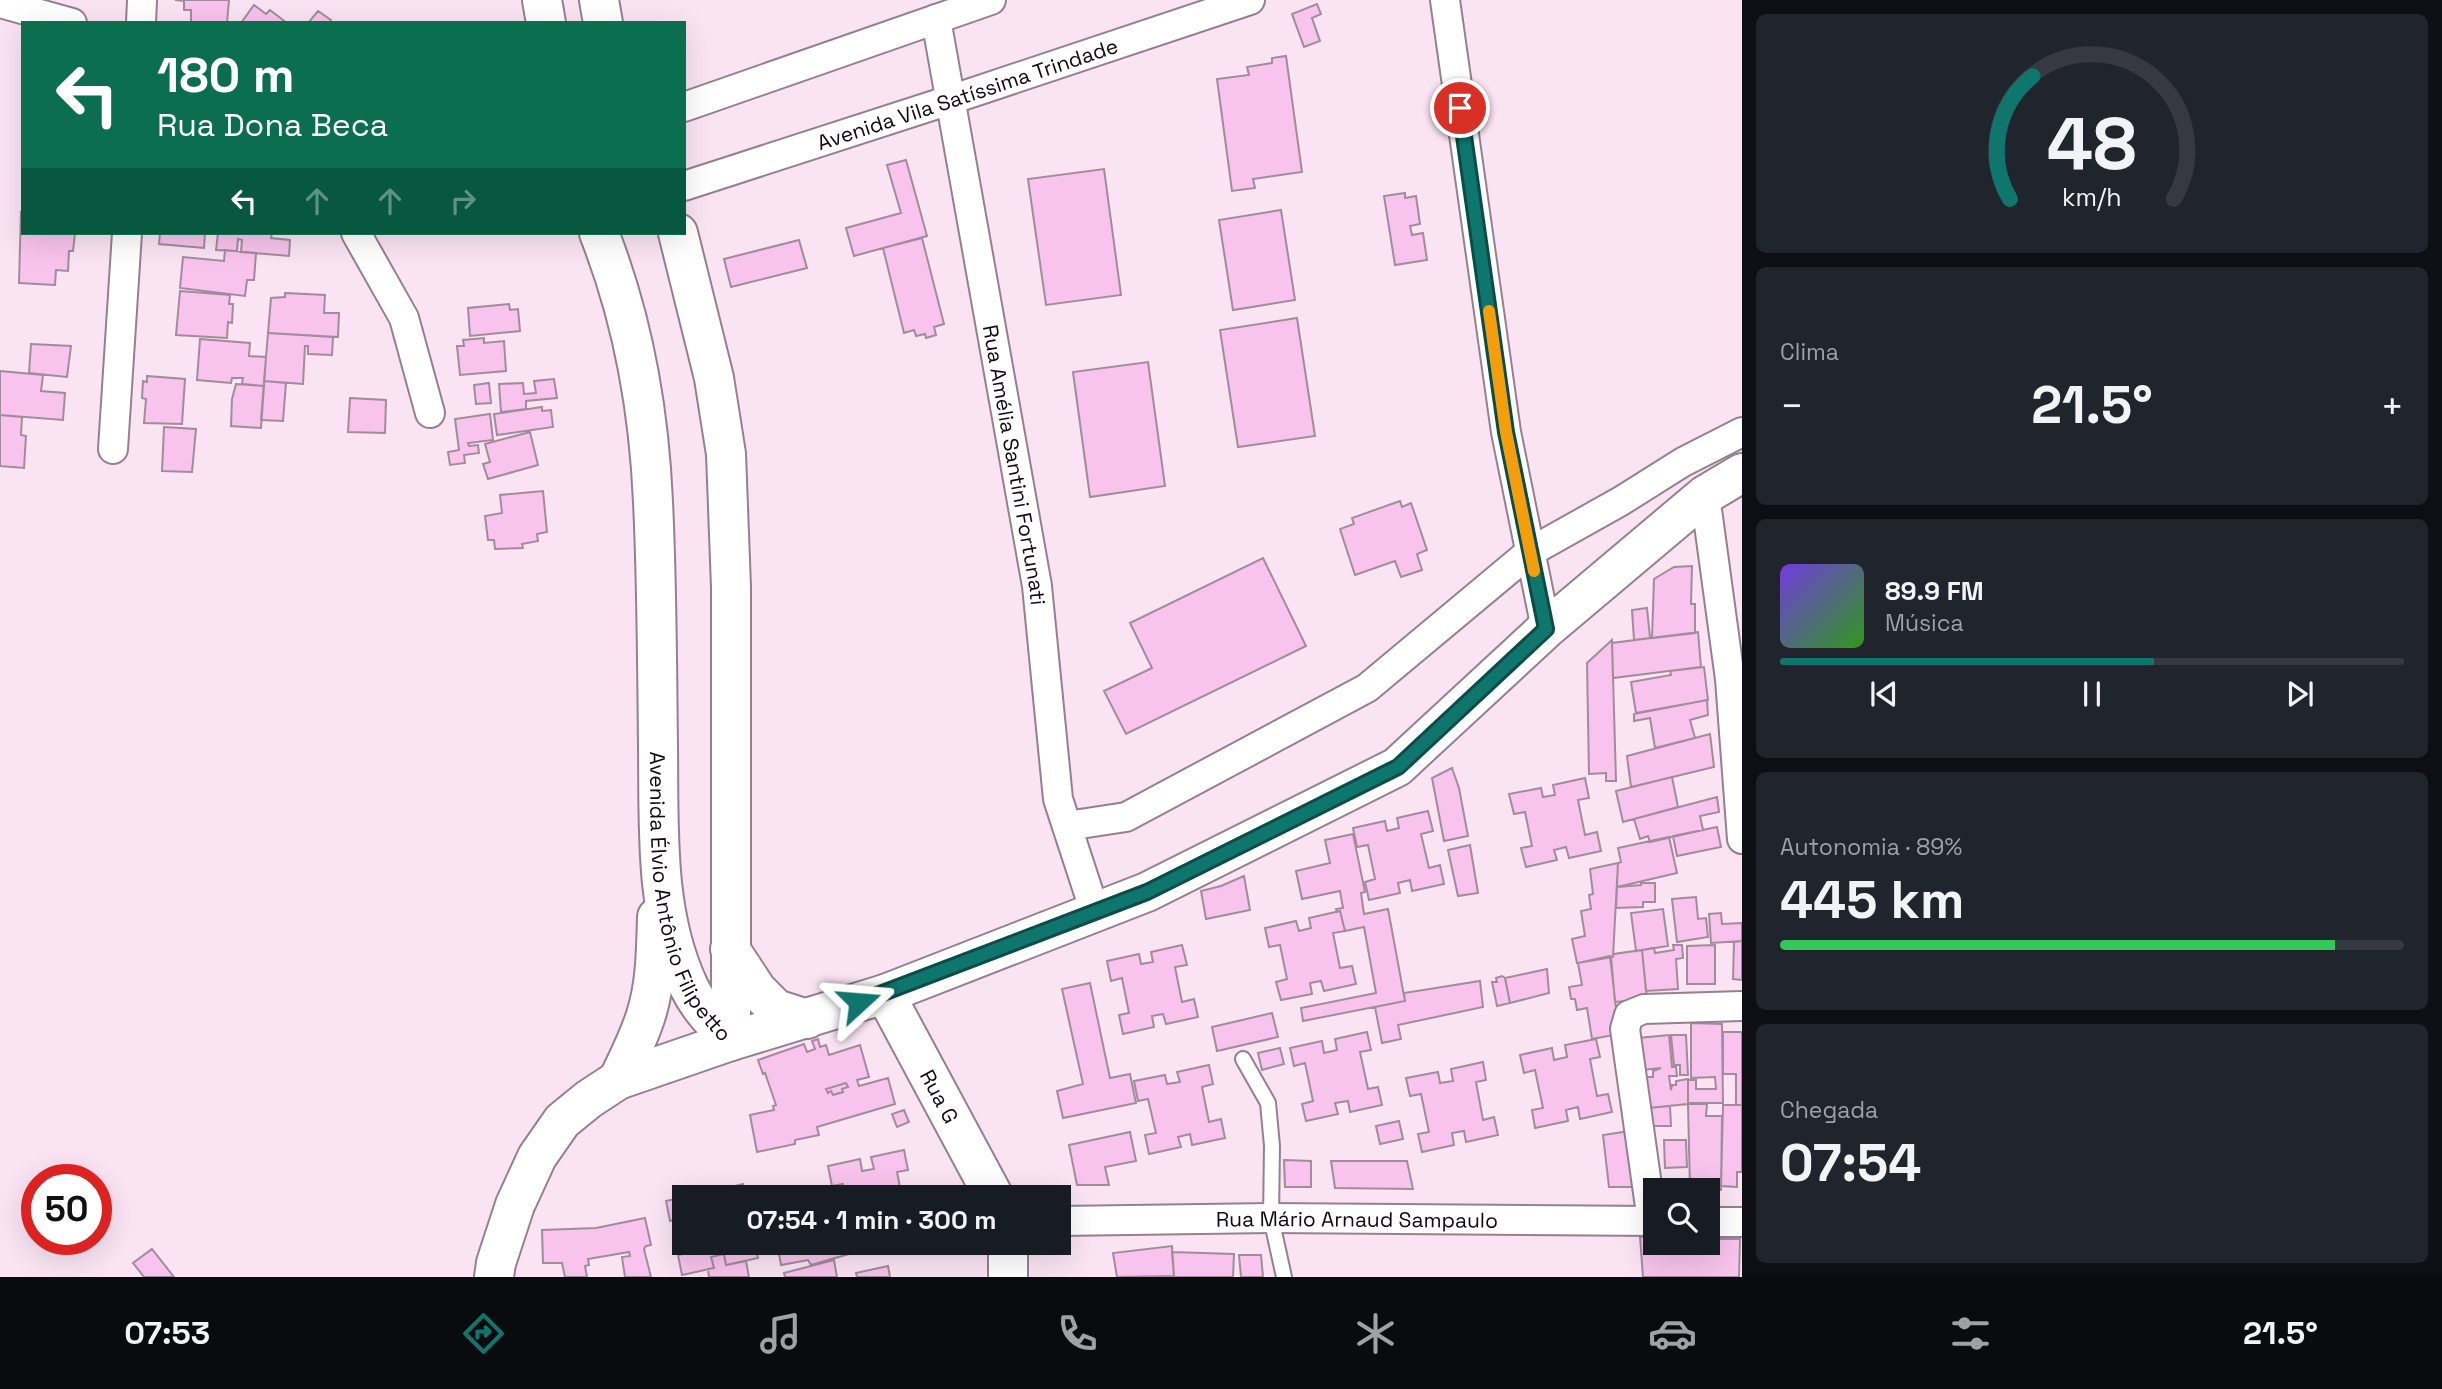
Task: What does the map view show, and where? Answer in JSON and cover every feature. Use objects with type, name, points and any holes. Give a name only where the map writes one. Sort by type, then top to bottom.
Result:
[{"type":"main road","points":[[542,0],[546,21]]},
{"type":"main road","points":[[599,0],[603,21]]},
{"type":"main road","name":"Avenida Élvio Antônio Filipetto","points":[[600,235],[621,290],[630,328],[650,448],[657,640],[659,870],[671,932],[690,988],[702,1008],[731,1041]]},
{"type":"main road","name":"Avenida Élvio Antônio Filipetto","points":[[678,235],[714,378],[726,454],[731,587],[731,1041]]},
{"type":"main road","points":[[494,1277],[514,1205],[537,1157],[562,1121],[618,1080],[731,1041],[885,994],[1147,892],[1398,767],[1546,629],[1705,495],[1742,473]]},
{"type":"main road","points":[[618,1080],[647,1013],[656,949],[659,870]]},
{"type":"main road","points":[[730,949],[757,990],[776,1009],[807,1019]]},
{"type":"main road","name":"Rua G","points":[[885,994],[988,1185]]},
{"type":"main road","points":[[1008,1255],[1008,1277]]},
{"type":"street","points":[[141,21],[142,0]]},
{"type":"street","points":[[686,106],[991,0]]},
{"type":"street","name":"Avenida Vila Satíssima Trindade","points":[[686,185],[1250,0]]},
{"type":"street","points":[[1445,0],[1506,432],[1546,629]]},
{"type":"street","points":[[0,3],[65,21]]},
{"type":"street","name":"Rua Amélia Santini Fortunati","points":[[936,19],[1037,586],[1058,799],[1094,912]]},
{"type":"street","points":[[113,449],[127,235]]},
{"type":"street","points":[[357,235],[404,318],[430,413]]},
{"type":"street","points":[[1067,826],[1126,817],[1367,688],[1530,552],[1621,501],[1683,462],[1742,432]]},
{"type":"street","points":[[1705,495],[1736,678],[1742,839]]},
{"type":"street","points":[[1648,1178],[1625,1029],[1629,1015],[1644,1009],[1742,1006]]},
{"type":"street","name":"Rua Mário Arnaud Sampaulo","points":[[1071,1222],[1271,1218],[1643,1221]]},
{"type":"street","points":[[1720,1222],[1742,1222]]},
{"type":"lane","points":[[1243,1059],[1269,1103],[1272,1146],[1271,1218],[1284,1277]]},
{"type":"building","points":[[175,0],[229,0],[227,21],[191,21],[191,10],[184,10],[184,1]]},
{"type":"building","points":[[1317,4],[1321,14],[1312,18],[1320,41],[1304,47],[1292,14]]},
{"type":"building","points":[[254,5],[266,14],[270,10],[284,21],[242,21]]},
{"type":"building","points":[[318,11],[331,20],[330,21],[310,21]]},
{"type":"building","points":[[1286,56],[1302,172],[1253,179],[1255,188],[1232,191],[1217,79],[1249,75],[1247,67],[1272,63],[1272,58]]},
{"type":"building","points":[[906,160],[927,236],[854,256],[846,228],[901,213],[887,165]]},
{"type":"building","points":[[1104,169],[1121,295],[1046,305],[1028,179]]},
{"type":"building","points":[[1405,193],[1405,198],[1416,196],[1420,224],[1410,226],[1412,235],[1423,233],[1427,260],[1395,265],[1384,196]]},
{"type":"building","points":[[1281,210],[1295,300],[1233,310],[1219,220]]},
{"type":"building","points":[[21,211],[21,235],[75,235],[73,251],[69,251],[68,271],[56,270],[55,285],[19,283]]},
{"type":"building","points":[[160,235],[205,235],[204,248],[159,244]]},
{"type":"building","points":[[218,235],[272,235],[271,238],[290,240],[289,256],[241,252],[242,240],[238,239],[237,251],[216,250]]},
{"type":"building","points":[[922,238],[944,324],[934,327],[936,335],[926,338],[925,334],[916,336],[914,330],[904,333],[883,248]]},
{"type":"building","points":[[799,240],[807,268],[731,287],[724,259]]},
{"type":"building","points":[[225,250],[256,253],[254,280],[247,280],[245,296],[180,288],[183,257],[224,261]]},
{"type":"building","points":[[180,291],[230,295],[229,304],[233,304],[232,323],[228,322],[227,338],[176,335]]},
{"type":"building","points":[[285,293],[325,295],[324,313],[339,313],[338,337],[268,333],[271,298],[285,297]]},
{"type":"building","points":[[509,304],[510,310],[518,309],[520,331],[470,336],[468,308]]},
{"type":"building","points":[[1297,318],[1315,436],[1238,447],[1220,330]]},
{"type":"building","points":[[268,333],[333,337],[332,355],[308,354],[308,346],[305,346],[303,384],[264,381]]},
{"type":"building","points":[[484,338],[484,343],[504,341],[506,371],[460,375],[457,346],[464,346],[463,340]]},
{"type":"building","points":[[200,339],[250,343],[249,356],[266,357],[264,386],[242,384],[243,378],[232,378],[231,383],[197,380]]},
{"type":"building","points":[[31,344],[71,346],[67,377],[29,373]]},
{"type":"building","points":[[1148,362],[1165,486],[1090,497],[1073,372]]},
{"type":"building","points":[[0,371],[43,375],[41,391],[65,393],[63,420],[0,415]]},
{"type":"building","points":[[147,376],[185,379],[182,424],[144,423],[146,399],[142,398],[143,381],[147,382]]},
{"type":"building","points":[[554,379],[557,398],[526,401],[526,409],[501,412],[499,384],[523,383],[524,394],[536,393],[534,381]]},
{"type":"building","points":[[264,381],[286,383],[283,421],[261,420]]},
{"type":"building","points":[[489,383],[491,403],[476,404],[474,385]]},
{"type":"building","points":[[236,384],[264,386],[261,428],[231,426],[232,399]]},
{"type":"building","points":[[350,398],[386,400],[385,433],[348,432]]},
{"type":"building","points":[[542,407],[542,411],[551,410],[553,427],[497,435],[494,414]]},
{"type":"building","points":[[490,414],[493,440],[468,443],[469,446],[478,445],[479,453],[464,455],[465,463],[450,465],[448,452],[459,450],[455,419]]},
{"type":"building","points":[[0,415],[22,417],[21,435],[26,436],[24,468],[0,466]]},
{"type":"building","points":[[164,427],[196,429],[192,472],[162,471]]},
{"type":"building","points":[[530,432],[538,465],[488,479],[483,464],[490,462],[485,444]]},
{"type":"building","points":[[543,491],[547,532],[537,534],[538,541],[522,544],[523,548],[495,549],[494,540],[488,540],[485,516],[502,513],[500,495]]},
{"type":"building","points":[[1400,501],[1402,507],[1411,503],[1427,550],[1417,554],[1422,570],[1401,577],[1395,561],[1355,575],[1340,529],[1354,524],[1352,518]]},
{"type":"building","points":[[1263,558],[1306,646],[1126,734],[1104,691],[1152,668],[1130,623]]},
{"type":"building","points":[[1692,566],[1691,604],[1695,604],[1695,633],[1652,638],[1654,579],[1674,567]]},
{"type":"building","points":[[1647,608],[1650,638],[1634,640],[1632,610]]},
{"type":"building","points":[[1698,632],[1701,667],[1613,678],[1612,643]]},
{"type":"building","points":[[1612,640],[1616,781],[1606,781],[1606,773],[1589,774],[1587,663]]},
{"type":"building","points":[[1704,667],[1708,700],[1636,713],[1631,682],[1671,675],[1670,671]]},
{"type":"building","points":[[1707,700],[1708,715],[1690,720],[1695,738],[1655,748],[1650,718],[1634,721],[1634,714]]},
{"type":"building","points":[[1710,734],[1714,767],[1631,787],[1627,756]]},
{"type":"building","points":[[1452,768],[1459,788],[1468,836],[1444,841],[1432,778]]},
{"type":"building","points":[[1672,777],[1678,807],[1623,822],[1616,791]]},
{"type":"building","points":[[1585,778],[1589,798],[1578,800],[1585,835],[1597,832],[1601,851],[1569,858],[1566,847],[1554,850],[1557,860],[1526,867],[1521,848],[1532,846],[1525,812],[1514,814],[1509,794],[1541,788],[1543,797],[1555,795],[1553,785]]},
{"type":"building","points":[[1717,797],[1719,812],[1700,816],[1703,830],[1650,842],[1648,836],[1640,839],[1634,819]]},
{"type":"building","points":[[1428,811],[1433,831],[1421,834],[1429,868],[1440,865],[1444,884],[1412,891],[1410,880],[1398,883],[1400,893],[1369,900],[1365,882],[1375,879],[1368,845],[1357,847],[1353,828],[1385,821],[1387,831],[1399,828],[1397,818]]},
{"type":"building","points":[[1717,827],[1721,847],[1677,856],[1673,836]]},
{"type":"building","points":[[1353,834],[1365,892],[1361,893],[1364,914],[1388,909],[1405,1001],[1303,1021],[1301,1008],[1376,993],[1364,927],[1345,931],[1340,911],[1337,912],[1336,909],[1343,908],[1340,891],[1302,899],[1296,871],[1330,863],[1325,840]]},
{"type":"building","points":[[1669,837],[1677,873],[1617,887],[1618,863],[1621,862],[1618,848]]},
{"type":"building","points":[[1470,845],[1478,893],[1458,896],[1448,850]]},
{"type":"building","points":[[1618,863],[1613,957],[1577,963],[1572,939],[1585,936],[1581,911],[1591,909],[1589,895],[1593,894],[1590,869]]},
{"type":"building","points":[[1244,876],[1250,910],[1206,919],[1201,891]]},
{"type":"building","points":[[1655,883],[1655,902],[1643,902],[1643,907],[1616,908],[1617,887]]},
{"type":"building","points":[[1696,897],[1698,919],[1706,918],[1708,937],[1677,942],[1672,899]]},
{"type":"building","points":[[1663,909],[1668,946],[1636,951],[1631,913]]},
{"type":"building","points":[[1340,911],[1345,931],[1333,933],[1340,968],[1352,966],[1356,984],[1324,991],[1321,981],[1310,983],[1312,994],[1281,1000],[1276,982],[1287,979],[1280,945],[1269,947],[1265,928],[1296,921],[1299,931],[1311,928],[1309,918]]},
{"type":"building","points":[[1721,913],[1722,924],[1742,923],[1742,941],[1711,943],[1709,914]]},
{"type":"building","points":[[1742,941],[1742,980],[1733,979],[1734,942]]},
{"type":"building","points":[[1182,945],[1187,965],[1175,967],[1182,1002],[1194,999],[1198,1017],[1166,1024],[1163,1014],[1152,1016],[1154,1027],[1123,1034],[1119,1015],[1129,1013],[1122,978],[1111,981],[1107,961],[1139,954],[1141,964],[1153,962],[1151,952]]},
{"type":"building","points":[[1673,945],[1682,945],[1683,958],[1676,959],[1678,989],[1646,991],[1642,950],[1654,948],[1655,953],[1674,950]]},
{"type":"building","points":[[1715,945],[1715,984],[1687,984],[1687,946]]},
{"type":"building","points":[[1642,950],[1647,999],[1615,1002],[1611,957],[1614,954]]},
{"type":"building","points":[[1610,956],[1619,1034],[1592,1039],[1587,1008],[1577,1010],[1569,987],[1582,985],[1578,963]]},
{"type":"building","points":[[1547,969],[1549,993],[1510,1003],[1505,978]]},
{"type":"building","points":[[1496,978],[1505,978],[1510,1003],[1497,1006],[1492,982],[1497,982]]},
{"type":"building","points":[[1480,981],[1483,1007],[1398,1025],[1401,1039],[1382,1043],[1375,1007],[1405,1001],[1404,993]]},
{"type":"building","points":[[1090,983],[1110,1078],[1130,1074],[1136,1103],[1063,1118],[1057,1091],[1083,1084],[1062,989]]},
{"type":"building","points":[[1272,1013],[1278,1037],[1217,1051],[1212,1027]]},
{"type":"building","points":[[1691,1023],[1722,1024],[1723,1103],[1688,1103],[1688,1080],[1696,1080],[1696,1089],[1716,1089],[1715,1077],[1691,1078]]},
{"type":"building","points":[[1367,1032],[1371,1050],[1360,1052],[1368,1089],[1378,1087],[1382,1105],[1350,1112],[1348,1101],[1335,1103],[1338,1114],[1306,1121],[1302,1104],[1313,1101],[1305,1063],[1294,1066],[1290,1048],[1322,1041],[1324,1053],[1337,1050],[1335,1039]]},
{"type":"building","points":[[1723,1032],[1742,1032],[1742,1105],[1736,1105],[1736,1074],[1723,1074]]},
{"type":"building","points":[[1669,1035],[1672,1067],[1676,1067],[1677,1076],[1669,1076],[1671,1090],[1676,1081],[1688,1079],[1688,1104],[1648,1108],[1644,1077],[1653,1077],[1653,1071],[1661,1068],[1643,1070],[1638,1038]]},
{"type":"building","points":[[1671,1035],[1686,1035],[1688,1075],[1680,1075],[1680,1065],[1674,1065]]},
{"type":"building","points":[[818,1039],[820,1047],[826,1045],[829,1055],[860,1045],[869,1077],[857,1080],[859,1086],[888,1078],[895,1104],[817,1127],[819,1135],[795,1140],[795,1144],[757,1152],[750,1115],[774,1110],[773,1106],[776,1105],[758,1060],[804,1044],[807,1052],[815,1049],[812,1041]]},
{"type":"building","points":[[1596,1039],[1600,1057],[1590,1059],[1597,1096],[1608,1094],[1612,1112],[1580,1119],[1578,1107],[1566,1110],[1568,1121],[1535,1128],[1532,1110],[1543,1108],[1535,1070],[1524,1073],[1520,1055],[1552,1048],[1554,1060],[1567,1057],[1565,1045]]},
{"type":"building","points":[[1280,1048],[1284,1064],[1262,1070],[1258,1053]]},
{"type":"building","points":[[1483,1062],[1486,1080],[1476,1082],[1483,1120],[1494,1117],[1498,1135],[1466,1142],[1464,1131],[1452,1133],[1454,1145],[1422,1152],[1418,1134],[1429,1132],[1421,1094],[1410,1096],[1406,1078],[1438,1072],[1440,1083],[1453,1081],[1451,1069]]},
{"type":"building","points":[[1209,1065],[1213,1084],[1202,1087],[1209,1122],[1221,1119],[1225,1138],[1192,1145],[1190,1134],[1178,1137],[1181,1147],[1149,1154],[1145,1135],[1156,1133],[1148,1099],[1138,1101],[1134,1081],[1165,1075],[1167,1084],[1180,1082],[1177,1072]]},
{"type":"building","points":[[846,1083],[848,1087],[842,1089],[843,1092],[833,1095],[826,1089]]},
{"type":"building","points":[[1688,1104],[1707,1104],[1706,1116],[1722,1116],[1721,1190],[1720,1178],[1690,1178]]},
{"type":"building","points":[[1723,1105],[1742,1105],[1742,1172],[1737,1172],[1737,1187],[1721,1186]]},
{"type":"building","points":[[1670,1106],[1671,1126],[1650,1126],[1648,1108]]},
{"type":"building","points":[[904,1110],[909,1122],[897,1127],[892,1114]]},
{"type":"building","points":[[1399,1121],[1403,1139],[1380,1144],[1376,1126]]},
{"type":"building","points":[[1630,1131],[1637,1187],[1609,1187],[1603,1135]]},
{"type":"building","points":[[1130,1132],[1136,1161],[1105,1167],[1109,1185],[1077,1185],[1069,1145]]},
{"type":"building","points":[[1664,1140],[1686,1140],[1687,1167],[1665,1168]]},
{"type":"building","points":[[904,1150],[908,1170],[897,1172],[900,1185],[832,1185],[828,1166],[860,1159],[862,1171],[874,1169],[871,1157]]},
{"type":"building","points":[[1284,1160],[1311,1161],[1311,1187],[1285,1187]]},
{"type":"building","points":[[1331,1161],[1407,1161],[1413,1189],[1335,1188]]},
{"type":"building","points":[[672,1200],[672,1220],[670,1221],[666,1201]]},
{"type":"building","points":[[645,1218],[651,1245],[644,1249],[651,1277],[625,1277],[622,1257],[630,1256],[629,1252],[588,1259],[589,1265],[585,1266],[587,1277],[565,1277],[562,1263],[543,1263],[542,1230],[596,1228]]},
{"type":"building","points":[[1640,1237],[1643,1237],[1643,1255],[1720,1255],[1720,1239],[1740,1239],[1739,1277],[1643,1277]]},
{"type":"building","points":[[1172,1246],[1174,1276],[1117,1277],[1113,1253]]},
{"type":"building","points":[[152,1249],[174,1277],[144,1277],[133,1263]]},
{"type":"building","points":[[1172,1252],[1234,1254],[1233,1277],[1174,1277]]},
{"type":"building","points":[[678,1255],[720,1255],[711,1257],[714,1268],[682,1275]]},
{"type":"building","points":[[724,1255],[757,1255],[758,1258],[726,1265]]},
{"type":"building","points":[[724,1255],[726,1265],[746,1261],[749,1277],[709,1277],[708,1269],[714,1268],[711,1257]]},
{"type":"building","points":[[779,1255],[846,1255],[811,1265],[808,1260],[781,1265]]},
{"type":"building","points":[[1239,1255],[1261,1255],[1263,1277],[1241,1277]]},
{"type":"building","points":[[834,1260],[837,1277],[785,1277],[784,1273]]},
{"type":"building","points":[[888,1266],[890,1277],[857,1277],[856,1273]]},
{"type":"slow traffic","points":[[1489,311],[1506,432],[1534,571]]},
{"type":"route","points":[[859,1002],[1147,892],[1398,767],[1546,629],[1506,432],[1460,108]]}]
